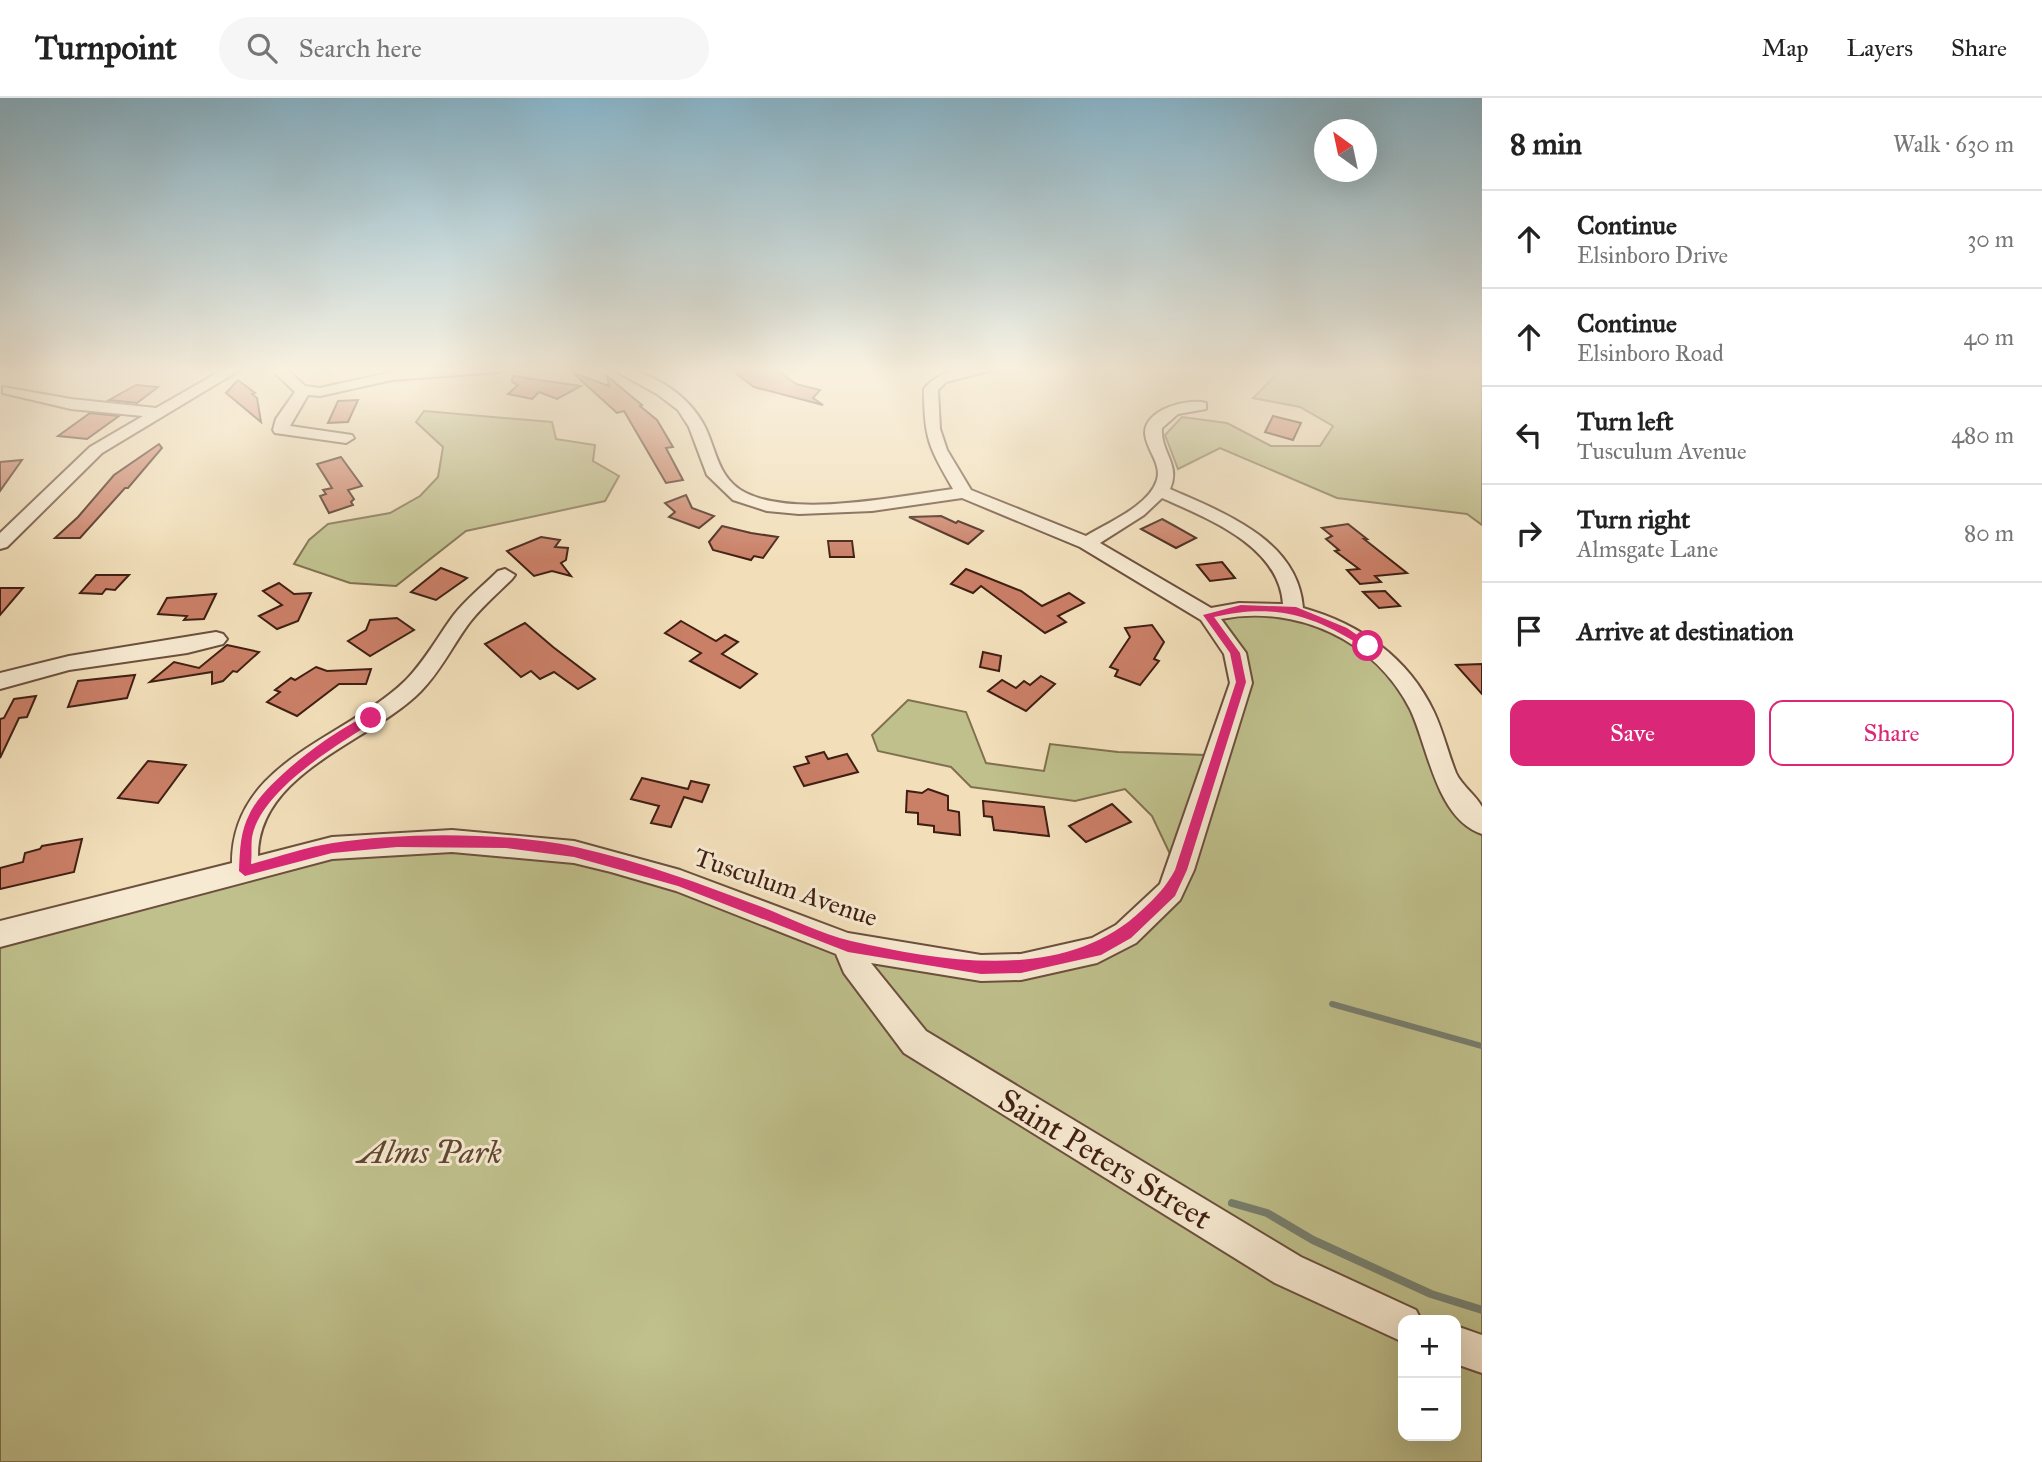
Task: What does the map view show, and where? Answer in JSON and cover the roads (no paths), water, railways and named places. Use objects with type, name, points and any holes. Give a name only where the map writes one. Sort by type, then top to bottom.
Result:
[{"type":"street","points":[[0,544],[96,450],[127,432]]},
{"type":"street","points":[[293,432],[346,439]]},
{"type":"street","points":[[699,432],[705,452],[720,481],[733,492],[755,503],[809,510],[964,493],[939,450],[933,432]]},
{"type":"street","points":[[1087,543],[1162,492],[1168,477],[1167,468],[1154,440],[1154,432]]},
{"type":"street","points":[[1162,492],[1231,527],[1265,549],[1288,576],[1295,598],[1293,610]]},
{"type":"street","name":"Tusculum Avenue","points":[[0,934],[332,848],[397,842],[506,844],[574,852],[680,881],[848,946],[981,968],[1021,967],[1097,950],[1126,934],[1152,912],[1170,892],[1181,870],[1241,682],[1235,653],[1208,615],[1087,543],[964,493]]},
{"type":"street","points":[[0,520],[36,510]]},
{"type":"street","points":[[245,871],[246,836],[256,812],[278,786],[304,761],[406,692],[444,646],[460,620],[505,575]]},
{"type":"street","points":[[1208,615],[1249,607],[1293,610],[1343,630],[1390,664],[1419,704],[1445,775],[1462,804],[1482,824]]},
{"type":"street","points":[[0,681],[46,668],[143,651],[183,649],[216,639]]},
{"type":"street","name":"Saint Peters Street","points":[[848,946],[854,964],[915,1042],[1288,1270],[1398,1321]]},
{"type":"street","points":[[1461,1347],[1482,1354]]},
{"type":"waterway","points":[[1332,1004],[1482,1046]]},
{"type":"waterway","points":[[1232,1203],[1267,1213],[1313,1240],[1431,1294],[1482,1310]]},
{"type":"park label","name":"Alms Park","points":[[430,1152]]}]
